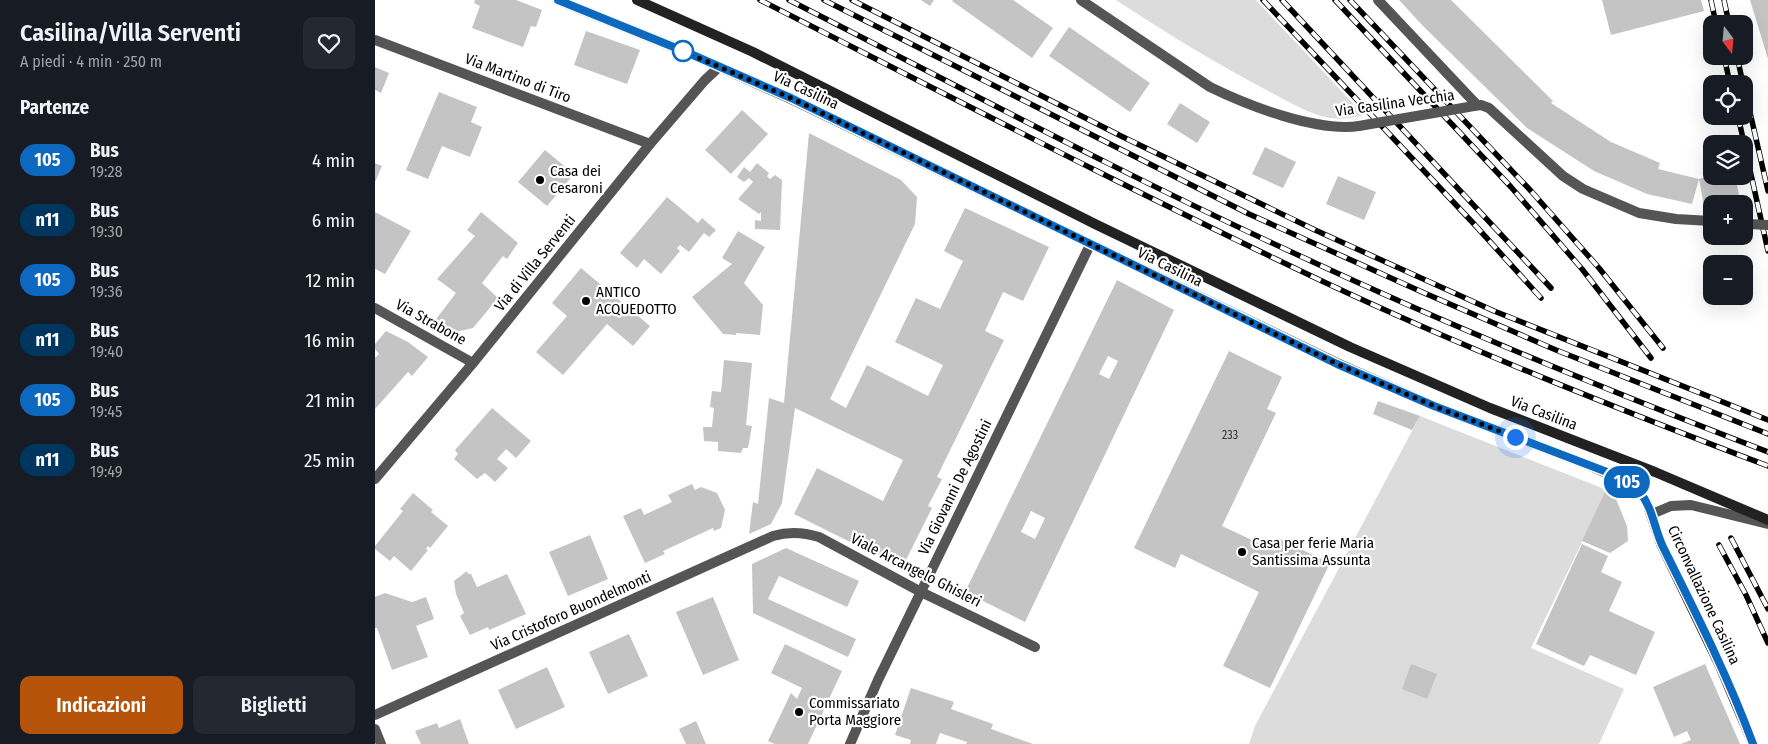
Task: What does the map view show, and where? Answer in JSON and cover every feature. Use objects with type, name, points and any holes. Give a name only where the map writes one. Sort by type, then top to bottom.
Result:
[{"type":"main road","name":"Via Casilina","points":[[558,0],[791,98],[1337,364],[1434,406],[1623,479],[1639,491],[1652,514]]},
{"type":"main road","name":"Via Casilina","points":[[637,0],[753,52],[1104,228],[1350,347],[1491,408],[1655,472],[1768,520]]},
{"type":"main road","name":"Circonvallazione Casilina","points":[[1652,514],[1661,544],[1720,666],[1753,744]]},
{"type":"street","name":"Via Casilina Vecchia","points":[[1081,0],[1210,87],[1258,108],[1319,126],[1338,128],[1359,126],[1475,105],[1489,108],[1563,176],[1592,193],[1639,212],[1661,217],[1703,220]]},
{"type":"street","name":"Via Casilina Vecchia","points":[[1378,0],[1475,105]]},
{"type":"street","name":"Via Martino di Tiro","points":[[375,40],[650,144]]},
{"type":"street","name":"Via di Villa Serventi","points":[[375,479],[473,363],[650,144],[705,80],[719,67]]},
{"type":"street","points":[[1753,223],[1768,224]]},
{"type":"street","name":"Via Giovanni De Agostini","points":[[850,744],[877,680],[1090,245]]},
{"type":"street","name":"Via Strabone","points":[[375,308],[473,363]]},
{"type":"street","points":[[1652,514],[1671,506],[1691,505],[1768,524]]},
{"type":"street","name":"Viale Arcangelo Ghisleri","points":[[780,534],[795,532],[819,537],[921,592],[1035,647]]},
{"type":"street","name":"Via Cristoforo Buondelmonti","points":[[375,715],[780,534]]},
{"type":"street","points":[[375,729],[381,744]]},
{"type":"shaded area","points":[[1116,0],[1256,0],[1364,115],[1334,119],[1314,114],[1211,59]]},
{"type":"shaded area","points":[[1420,416],[1607,490],[1531,648],[1624,689],[1599,744],[1249,744],[1255,726]]},
{"type":"building","points":[[475,0],[516,0],[542,10],[536,27],[531,26],[523,47],[472,28],[480,6],[474,3]]},
{"type":"building","points":[[921,0],[934,0],[930,6]]},
{"type":"building","points":[[953,0],[1013,0],[1053,28],[1032,58]]},
{"type":"building","points":[[1399,0],[1451,0],[1553,101],[1551,103],[1611,142],[1660,163],[1658,169],[1699,179],[1692,204],[1647,194],[1594,171],[1527,128]]},
{"type":"building","points":[[1602,0],[1701,0],[1704,11],[1611,35]]},
{"type":"building","points":[[1750,0],[1768,0],[1768,59]]},
{"type":"building","points":[[1069,27],[1150,83],[1130,112],[1049,56]]},
{"type":"building","points":[[586,31],[640,50],[627,84],[574,65]]},
{"type":"building","points":[[375,67],[389,73],[381,93],[375,90]]},
{"type":"building","points":[[439,92],[477,107],[471,122],[482,127],[470,157],[442,146],[428,179],[406,170]]},
{"type":"building","points":[[1180,103],[1210,122],[1197,143],[1167,124]]},
{"type":"building","points":[[742,110],[768,134],[731,174],[705,150]]},
{"type":"building","points":[[809,133],[901,180],[917,197],[915,224],[830,399],[846,408],[867,365],[928,396],[943,365],[895,342],[916,298],[940,309],[963,261],[944,251],[965,208],[1049,247],[1023,301],[1003,292],[985,331],[1004,340],[937,477],[942,479],[928,506],[932,508],[902,568],[794,514],[817,468],[883,501],[903,460],[795,408],[782,503],[771,524],[749,534],[753,502],[758,504],[769,398],[784,403]]},
{"type":"building","points":[[1265,147],[1296,162],[1283,188],[1252,174]]},
{"type":"building","points":[[545,150],[574,174],[547,206],[518,182]]},
{"type":"building","points":[[375,163],[382,166],[375,182]]},
{"type":"building","points":[[757,163],[769,173],[767,176],[770,179],[775,175],[782,180],[780,230],[755,229],[755,220],[761,221],[761,212],[759,214],[738,199],[753,182],[749,178],[744,182],[737,177],[744,167],[750,172]]},
{"type":"building","points":[[1338,176],[1376,192],[1364,220],[1326,204]]},
{"type":"building","points":[[1703,178],[1703,185],[1737,185],[1739,195],[1703,195],[1703,200],[1699,179]]},
{"type":"building","points":[[667,197],[698,223],[702,218],[716,230],[709,237],[704,233],[689,252],[680,245],[677,248],[680,251],[661,274],[644,259],[637,268],[620,253]]},
{"type":"building","points":[[375,212],[411,231],[385,274],[375,269]]},
{"type":"building","points":[[481,212],[518,243],[507,259],[503,256],[482,283],[498,298],[473,328],[451,333],[434,322],[456,293],[437,279],[475,236],[467,230]]},
{"type":"building","points":[[738,231],[765,247],[744,283],[763,305],[760,335],[723,334],[692,297],[732,264],[722,258]]},
{"type":"building","points":[[581,268],[650,326],[633,346],[607,324],[563,375],[536,352],[567,316],[552,303]]},
{"type":"building","points":[[1117,280],[1174,310],[1025,622],[965,592]],"holes":[[[1108,356],[1118,361],[1109,379],[1099,374]],[[1031,511],[1045,518],[1035,539],[1021,532]]]},
{"type":"building","points":[[386,331],[408,342],[428,357],[412,376],[408,372],[375,409],[375,358],[379,354],[375,349],[375,344]]},
{"type":"building","points":[[1229,351],[1282,377],[1267,409],[1276,413],[1222,526],[1275,551],[1280,539],[1330,563],[1270,688],[1223,666],[1259,592],[1181,554],[1175,568],[1134,548]]},
{"type":"building","points":[[724,360],[752,363],[746,425],[752,426],[748,448],[743,448],[741,453],[718,451],[718,442],[704,441],[703,427],[712,427],[714,408],[710,407],[712,391],[721,392]]},
{"type":"building","points":[[1378,401],[1420,416],[1412,430],[1373,414]]},
{"type":"building","points":[[492,408],[531,441],[516,458],[506,449],[497,459],[508,468],[495,482],[485,473],[477,479],[454,459],[458,454],[455,450]]},
{"type":"building","points":[[692,484],[695,490],[701,487],[717,493],[725,510],[721,528],[714,531],[713,528],[663,551],[665,554],[645,563],[623,516],[641,508],[644,515],[672,502],[668,495]]},
{"type":"building","points":[[1612,489],[1627,526],[1628,541],[1610,553],[1582,541],[1605,492]]},
{"type":"building","points":[[413,493],[448,526],[430,548],[428,546],[426,549],[428,550],[411,571],[394,556],[390,561],[375,549],[375,546],[403,511],[400,509]]},
{"type":"building","points":[[590,535],[608,579],[568,596],[549,552]]},
{"type":"building","points":[[1582,544],[1608,556],[1601,572],[1622,582],[1609,611],[1655,632],[1636,675],[1590,655],[1584,666],[1536,644]]},
{"type":"building","points":[[786,548],[859,581],[847,607],[779,576],[768,599],[856,639],[848,657],[753,613],[752,564]]},
{"type":"building","points":[[467,571],[468,574],[471,574],[477,587],[507,574],[526,614],[489,630],[488,627],[470,635],[460,616],[464,613],[456,594],[454,581]]},
{"type":"building","points":[[385,593],[412,602],[426,597],[434,619],[416,626],[428,657],[392,670],[377,628],[375,628],[375,597]]},
{"type":"building","points":[[713,597],[739,660],[703,675],[676,612]]},
{"type":"building","points":[[629,634],[648,676],[608,694],[589,652]]},
{"type":"building","points":[[785,644],[842,671],[808,744],[775,744],[768,741],[791,693],[797,699],[802,688],[771,673]]},
{"type":"building","points":[[1411,664],[1437,674],[1427,699],[1402,689]]},
{"type":"building","points":[[1705,664],[1740,744],[1681,744],[1691,740],[1687,731],[1674,737],[1653,687]]},
{"type":"building","points":[[547,667],[565,707],[516,729],[498,690]]},
{"type":"building","points":[[911,688],[954,702],[951,709],[993,724],[991,729],[1033,744],[966,744],[967,742],[940,733],[936,744],[910,744],[911,740],[895,735]]},
{"type":"building","points":[[460,719],[469,744],[421,744],[415,731],[437,723],[439,728]]},
{"type":"building","points":[[696,721],[706,744],[686,744],[679,729]]},
{"type":"railway","points":[[760,0],[1111,178],[1324,282],[1544,378],[1768,466]]},
{"type":"railway","points":[[789,0],[1106,162],[1298,255],[1414,308],[1531,358],[1768,452]]},
{"type":"railway","points":[[824,0],[1249,214],[1556,350],[1768,434]]},
{"type":"railway","points":[[852,0],[1121,136],[1315,230],[1494,311],[1768,420]]},
{"type":"railway","points":[[1263,0],[1541,298]]},
{"type":"railway","points":[[1282,0],[1551,288]]},
{"type":"railway","points":[[1335,0],[1511,187],[1582,269],[1651,358]]},
{"type":"railway","points":[[1350,0],[1531,191],[1599,268],[1663,348]]},
{"type":"railway","points":[[1711,0],[1714,15]]},
{"type":"railway","points":[[1724,0],[1727,15]]},
{"type":"railway","points":[[1726,65],[1728,75]]},
{"type":"railway","points":[[1739,65],[1741,75]]},
{"type":"railway","points":[[1740,125],[1768,251]]},
{"type":"railway","points":[[1753,125],[1768,191]]},
{"type":"railway","points":[[1731,538],[1768,609]]},
{"type":"railway","points":[[1719,545],[1746,595],[1768,643]]},
{"type":"bus line","name":"105","points":[[558,0],[686,52],[791,98],[1337,364],[1434,406],[1607,472],[1632,484],[1647,503],[1661,544],[1720,666],[1753,744]]},
{"type":"place","name":"Casa dei Cesaroni","points":[[540,180]]},
{"type":"place","name":"ANTICO ACQUEDOTTO","points":[[586,301]]},
{"type":"place","name":"Casa per ferie Maria Santissima Assunta","points":[[1242,552]]},
{"type":"place","name":"Commissariato Porta Maggiore","points":[[799,712]]},
{"type":"route","points":[[683,51],[791,98],[1337,364],[1434,406],[1515,437]]}]
